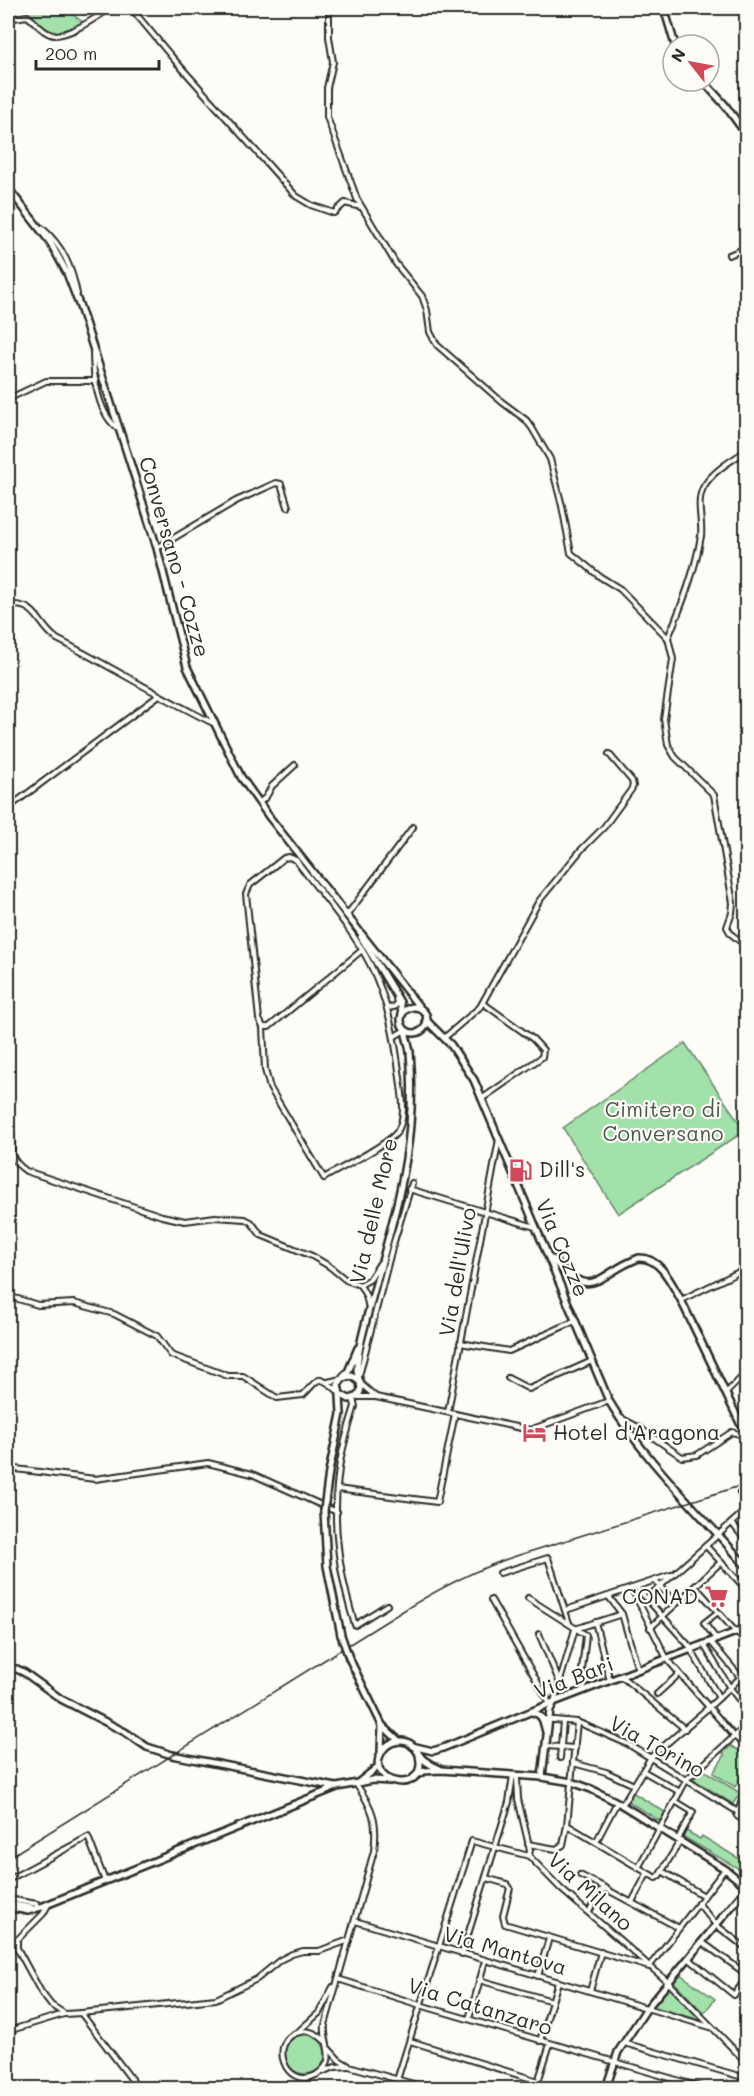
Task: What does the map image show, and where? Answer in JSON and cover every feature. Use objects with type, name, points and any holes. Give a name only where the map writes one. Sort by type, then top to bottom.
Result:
[{"type":"main road","points":[[664,8],[671,33]]},
{"type":"main road","points":[[714,93],[747,134]]},
{"type":"main road","name":"Conversano - Cozze","points":[[8,188],[60,257],[80,307],[121,430],[188,667],[241,777],[347,915]]},
{"type":"main road","points":[[347,915],[400,1002],[401,1022],[410,1050]]},
{"type":"main road","points":[[347,915],[425,1013],[426,1020],[423,1029]]},
{"type":"main road","points":[[402,1014],[408,1008],[420,1008]]},
{"type":"main road","name":"Via Cozze","points":[[426,1020],[460,1057],[483,1098],[609,1401],[655,1463],[747,1566]]},
{"type":"main road","points":[[405,1029],[416,1033]]},
{"type":"main road","points":[[410,1050],[416,1033],[423,1029],[438,1032]]},
{"type":"main road","name":"Via delle More","points":[[361,1341],[407,1151],[411,1104],[410,1050]]},
{"type":"main road","points":[[548,1255],[574,1280],[588,1283],[597,1282],[633,1260],[645,1258],[652,1262],[666,1275],[681,1300],[740,1423],[747,1428]]},
{"type":"main road","points":[[341,1414],[360,1393],[357,1373],[361,1341]]},
{"type":"main road","points":[[361,1341],[348,1372],[342,1379],[339,1392],[341,1414],[329,1472],[324,1511],[327,1566],[340,1635],[382,1725],[399,1741],[412,1746],[422,1759],[441,1770]]},
{"type":"main road","points":[[342,1379],[352,1376],[360,1381]]},
{"type":"main road","points":[[339,1392],[353,1399]]},
{"type":"main road","name":"Via Bari","points":[[412,1746],[433,1751],[531,1712],[549,1710],[584,1691],[747,1628]]},
{"type":"main road","points":[[8,1670],[17,1669],[25,1672],[50,1692],[125,1732],[147,1747],[172,1755],[337,1787]]},
{"type":"main road","points":[[531,1712],[549,1710],[542,1777]]},
{"type":"main road","points":[[382,1725],[379,1766],[381,1772],[390,1781]]},
{"type":"main road","points":[[381,1752],[389,1744],[399,1741]]},
{"type":"main road","points":[[414,1777],[420,1765],[419,1755]]},
{"type":"main road","points":[[356,1784],[379,1766]]},
{"type":"main road","points":[[8,1906],[27,1908],[42,1906],[337,1787],[373,1780],[403,1783],[424,1771],[441,1770],[542,1777],[572,1782],[620,1803],[746,1883],[716,1925],[647,2008],[624,2043],[614,2063],[606,2088]]},
{"type":"street","points":[[8,19],[27,16],[46,33],[58,36],[79,27],[111,8]]},
{"type":"street","points":[[131,8],[171,56],[301,200],[334,213],[345,203],[361,207]]},
{"type":"street","points":[[329,8],[329,37],[333,62],[327,88],[327,117],[361,207],[396,264],[422,296],[430,332],[437,345],[526,420],[532,428],[550,459],[573,556],[620,589],[668,638],[673,659],[664,720],[668,745],[675,757],[714,795],[733,903],[727,927],[730,934],[747,946]]},
{"type":"street","points":[[729,255],[747,248]]},
{"type":"street","points":[[93,348],[93,369],[105,412],[112,424],[121,430]]},
{"type":"street","points":[[8,399],[46,381],[96,381]]},
{"type":"street","points":[[668,638],[685,596],[701,534],[699,506],[703,488],[719,470],[747,451]]},
{"type":"street","points":[[156,548],[236,501],[276,483],[281,484],[288,507]]},
{"type":"street","points":[[8,605],[17,604],[31,610],[57,639],[158,696],[215,724]]},
{"type":"street","points":[[8,808],[158,696]]},
{"type":"street","points":[[444,1038],[482,1003],[539,901],[604,826],[633,786],[632,781],[609,754]]},
{"type":"street","points":[[259,803],[266,797],[272,786],[295,765]]},
{"type":"street","points":[[347,915],[413,827]]},
{"type":"street","points":[[289,857],[296,860],[354,938],[361,951],[369,963],[387,1008],[395,1036],[403,1116],[400,1126],[392,1137],[324,1178],[270,1088],[265,1070],[263,1027],[259,1019],[246,894],[250,885],[284,858],[289,857]]},
{"type":"street","points":[[263,1027],[269,1027],[361,951]]},
{"type":"street","points":[[376,960],[396,1000],[394,1007],[387,1008]]},
{"type":"street","points":[[482,1003],[533,1039],[543,1050],[542,1057],[483,1098]]},
{"type":"street","points":[[395,1036],[405,1029]]},
{"type":"street","points":[[395,1036],[407,1040]]},
{"type":"street","points":[[8,1128],[11,1132],[11,1155],[26,1171],[162,1216],[185,1221],[215,1217],[244,1219],[251,1222],[261,1235],[312,1256],[346,1280],[360,1285],[369,1309]]},
{"type":"street","name":"Via dell'Ulivo","points":[[448,1412],[499,1138]]},
{"type":"street","points":[[376,1397],[360,1381],[392,1248],[411,1183]]},
{"type":"street","points":[[409,1190],[536,1227]]},
{"type":"street","points":[[360,1285],[369,1280],[381,1262]]},
{"type":"street","points":[[681,1300],[741,1271]]},
{"type":"street","points":[[8,1296],[38,1305],[74,1303],[114,1314],[157,1336],[171,1355],[228,1376],[243,1376],[277,1398],[303,1395],[318,1379],[328,1382],[339,1392]]},
{"type":"street","points":[[460,1344],[509,1351],[575,1321]]},
{"type":"street","points":[[508,1378],[529,1389],[592,1361]]},
{"type":"street","points":[[726,1394],[747,1373]]},
{"type":"street","points":[[328,1382],[342,1379]]},
{"type":"street","points":[[387,1605],[355,1624],[342,1579],[337,1489],[343,1449],[355,1406],[353,1399],[376,1397],[530,1430],[609,1401]]},
{"type":"street","points":[[337,1489],[437,1502],[455,1414]]},
{"type":"street","points":[[618,1416],[682,1457],[698,1455],[732,1432],[747,1436]]},
{"type":"street","points":[[8,1468],[95,1479],[208,1462],[252,1474],[337,1512]]},
{"type":"street","points":[[747,1491],[740,1493],[747,1498]]},
{"type":"street","points":[[647,1598],[747,1510]]},
{"type":"street","points":[[732,1523],[747,1541]]},
{"type":"street","points":[[706,1546],[747,1590]]},
{"type":"street","points":[[500,1573],[548,1558],[569,1624]]},
{"type":"street","points":[[650,1628],[721,1562]]},
{"type":"street","points":[[566,1610],[675,1574]]},
{"type":"street","points":[[655,1581],[676,1604]]},
{"type":"street","points":[[695,1586],[734,1630],[747,1640]]},
{"type":"street","points":[[638,1588],[692,1650],[719,1698]]},
{"type":"street","points":[[632,1589],[667,1659],[708,1708],[734,1736],[747,1746]]},
{"type":"street","points":[[609,1597],[622,1614],[639,1671]]},
{"type":"street","points":[[528,1598],[587,1637],[581,1679],[584,1691]]},
{"type":"street","points":[[491,1600],[549,1710]]},
{"type":"street","points":[[718,1612],[704,1623],[714,1641],[747,1684]]},
{"type":"street","points":[[575,1629],[622,1614]]},
{"type":"street","points":[[595,1622],[610,1681]]},
{"type":"street","points":[[549,1710],[560,1682],[575,1629]]},
{"type":"street","points":[[539,1634],[560,1682]]},
{"type":"street","points":[[704,1645],[730,1688],[747,1709]]},
{"type":"street","points":[[657,1694],[679,1674]]},
{"type":"street","points":[[622,1677],[685,1729]]},
{"type":"street","points":[[596,1842],[651,1757],[741,1677]]},
{"type":"street","name":"Via Torino","points":[[549,1710],[557,1720],[577,1722],[628,1744],[651,1757],[738,1812],[737,1816],[747,1822]]},
{"type":"street","points":[[560,1758],[563,1721]]},
{"type":"street","points":[[528,1844],[556,1849],[560,1848],[564,1841],[577,1722]]},
{"type":"street","points":[[638,1868],[687,1779],[747,1726]]},
{"type":"street","points":[[545,1746],[575,1748]]},
{"type":"street","points":[[573,1763],[606,1772],[634,1785]]},
{"type":"street","points":[[643,1771],[680,1792]]},
{"type":"street","points":[[462,1954],[509,1802],[514,1775]]},
{"type":"street","name":"Via Milano","points":[[514,1775],[517,1778],[518,1799],[529,1856],[561,1889],[668,1982],[747,2062]]},
{"type":"street","points":[[356,1784],[373,1813],[377,1831],[374,1851],[325,2025],[325,2041],[339,2060],[349,2066],[428,2088]]},
{"type":"street","points":[[738,1812],[747,1788]]},
{"type":"street","points":[[509,1802],[512,1799],[518,1799]]},
{"type":"street","points":[[567,1825],[656,1878],[693,1812],[675,1801]]},
{"type":"street","points":[[738,1812],[743,1810],[747,1812]]},
{"type":"street","points":[[8,1880],[88,1837],[105,1881]]},
{"type":"street","points":[[397,2080],[472,1841],[529,1856]]},
{"type":"street","points":[[486,1878],[507,1884],[510,1888],[503,1916],[505,1924],[649,1967],[725,1869]]},
{"type":"street","points":[[662,1870],[704,1896]]},
{"type":"street","points":[[632,1902],[647,1874]]},
{"type":"street","points":[[580,1875],[680,1928]]},
{"type":"street","points":[[589,1912],[600,1891],[606,1889]]},
{"type":"street","points":[[8,1899],[42,1906],[43,1914],[17,1940],[17,1948],[41,1992],[51,2005],[65,2014]]},
{"type":"street","points":[[698,1903],[716,1925],[747,1948]]},
{"type":"street","name":"Via Mantova","points":[[354,1921],[713,2028]]},
{"type":"street","points":[[538,1976],[549,1938]]},
{"type":"street","points":[[8,2031],[65,2014],[216,1999],[257,1979],[280,1960],[292,1954],[303,1950],[320,1951],[349,1940]]},
{"type":"street","points":[[701,1942],[747,1974]]},
{"type":"street","points":[[590,1991],[601,1952]]},
{"type":"street","points":[[688,1958],[734,1995],[747,1979]]},
{"type":"street","points":[[469,2019],[485,1960]]},
{"type":"street","points":[[338,1979],[319,2013],[298,2032],[290,2036],[283,2047],[282,2060],[285,2067],[298,2077],[306,2078],[335,2067],[349,2066]]},
{"type":"street","name":"Via Catanzaro","points":[[338,1979],[704,2088]]},
{"type":"street","points":[[479,1980],[552,2001]]},
{"type":"street","points":[[540,2041],[558,1982]]},
{"type":"street","points":[[81,2013],[138,2088]]},
{"type":"street","points":[[298,2032],[313,2032],[325,2041]]},
{"type":"street","points":[[410,2041],[538,2081]]},
{"type":"street","points":[[624,2043],[747,2078]]},
{"type":"street","points":[[536,2088],[550,2044]]},
{"type":"street","points":[[321,2072],[328,2061],[328,2048]]},
{"type":"green space","points":[[35,8],[63,8],[83,22],[67,31],[54,32],[42,26],[28,14]]},
{"type":"green space","name":"Cimitero di Conversano","points":[[685,1043],[745,1131],[618,1214],[563,1128]]},
{"type":"green space","points":[[731,1746],[746,1755],[746,1769],[735,1787],[713,1773],[725,1755],[723,1753]]},
{"type":"green space","points":[[705,1771],[740,1793],[733,1804],[693,1779]]},
{"type":"green space","points":[[632,1792],[665,1812],[660,1821],[627,1801]]},
{"type":"green space","points":[[685,1830],[700,1839],[702,1836],[746,1863],[746,1873],[682,1836]]},
{"type":"green space","points":[[680,1974],[715,1999],[704,2013],[674,1982]]},
{"type":"green space","points":[[669,1987],[701,2020],[653,2007]]},
{"type":"green space","points":[[305,2034],[313,2035],[319,2040],[324,2046],[324,2062],[319,2068],[313,2073],[305,2074],[297,2073],[291,2068],[286,2062],[285,2054],[286,2046],[291,2040],[297,2035]]},
{"type":"railway","points":[[8,1858],[412,1605],[455,1581],[516,1556],[746,1484]]},
{"type":"place","name":"Dill's","points":[[521,1170]]},
{"type":"place","name":"Hotel d'Aragona","points":[[535,1433]]},
{"type":"place","name":"CONAD","points":[[716,1597]]}]
